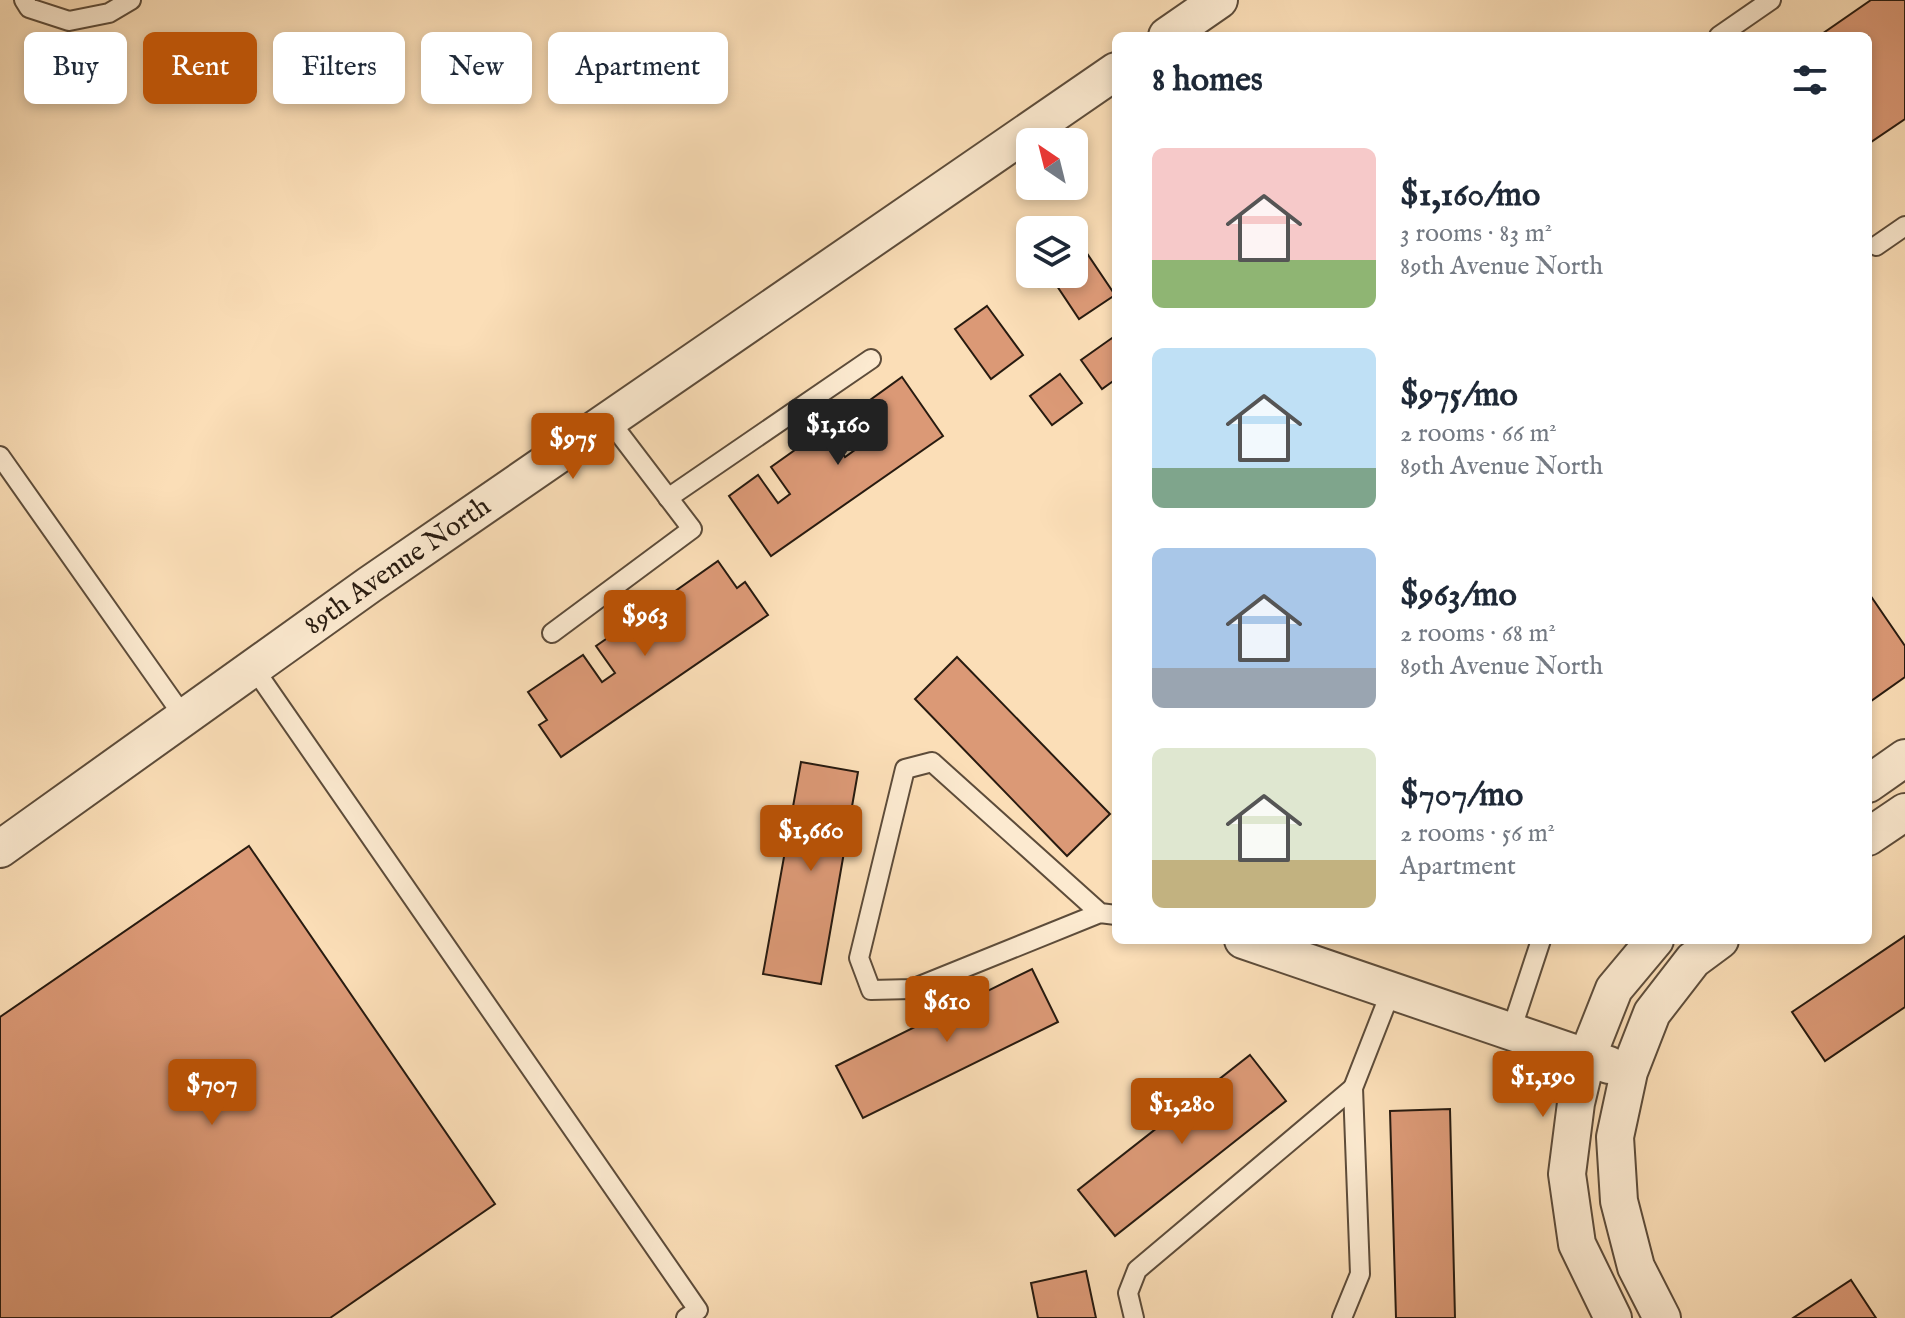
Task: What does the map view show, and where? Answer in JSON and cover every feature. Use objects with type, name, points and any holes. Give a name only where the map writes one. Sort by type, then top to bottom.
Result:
[{"type":"street","points":[[1173,32],[1219,0]]},
{"type":"street","name":"89th Avenue North","points":[[0,849],[382,576],[1112,74]]},
{"type":"street","points":[[1879,803],[1905,758]]},
{"type":"street","points":[[1255,944],[1629,1072]]},
{"type":"street","points":[[1613,1318],[1577,1244],[1567,1174],[1576,1103],[1587,1057],[1614,989],[1652,944]]},
{"type":"street","points":[[1662,1318],[1636,1267],[1619,1201],[1615,1137],[1629,1072],[1652,1013],[1693,960],[1715,944]]},
{"type":"lane","points":[[24,0],[29,8],[69,21],[109,13],[131,0]]},
{"type":"lane","points":[[1729,32],[1771,0]]},
{"type":"lane","points":[[1872,243],[1905,226]]},
{"type":"lane","points":[[668,498],[871,359]]},
{"type":"lane","points":[[552,633],[692,529],[609,420]]},
{"type":"lane","points":[[0,456],[184,717]]},
{"type":"lane","points":[[253,667],[698,1310],[686,1318]]},
{"type":"lane","points":[[932,762],[1108,914],[912,989],[871,990],[859,958],[905,769],[932,762]]},
{"type":"lane","points":[[1511,1031],[1540,944]]},
{"type":"lane","points":[[1342,1318],[1360,1274],[1353,1088],[1391,991]]},
{"type":"lane","points":[[1134,1318],[1128,1293],[1137,1270],[1353,1088]]},
{"type":"building","points":[[1871,0],[1905,0],[1905,119],[1872,141],[1872,32],[1825,32]]},
{"type":"building","points":[[1088,255],[1112,291],[1112,297],[1079,319],[1058,288],[1088,288]]},
{"type":"building","points":[[987,306],[1023,355],[991,379],[955,329]]},
{"type":"building","points":[[1112,338],[1112,382],[1102,389],[1081,360]]},
{"type":"building","points":[[1060,374],[1082,403],[1052,425],[1030,396]]},
{"type":"building","points":[[902,377],[943,436],[771,556],[729,496],[758,475],[778,503],[790,494],[771,467],[826,428],[845,457],[859,447],[841,421]]},
{"type":"building","points":[[718,561],[737,588],[745,582],[768,615],[561,757],[539,725],[547,720],[528,692],[583,655],[602,682],[615,673],[596,646],[651,608],[670,636],[683,627],[664,599]]},
{"type":"building","points":[[1872,598],[1905,646],[1905,677],[1872,700]]},
{"type":"building","points":[[957,657],[1110,814],[1067,856],[915,699]]},
{"type":"building","points":[[801,762],[858,772],[821,984],[763,974]]},
{"type":"building","points":[[249,846],[495,1204],[330,1318],[0,1318],[0,1017]]},
{"type":"building","points":[[1905,936],[1905,1007],[1825,1061],[1792,1012]]},
{"type":"building","points":[[1032,969],[1058,1022],[863,1118],[836,1066]]},
{"type":"building","points":[[1250,1055],[1286,1101],[1115,1236],[1078,1190]]},
{"type":"building","points":[[1450,1109],[1455,1318],[1396,1318],[1390,1111]]},
{"type":"building","points":[[1086,1271],[1096,1318],[1038,1318],[1031,1283]]},
{"type":"building","points":[[1851,1280],[1876,1318],[1793,1318]]}]
